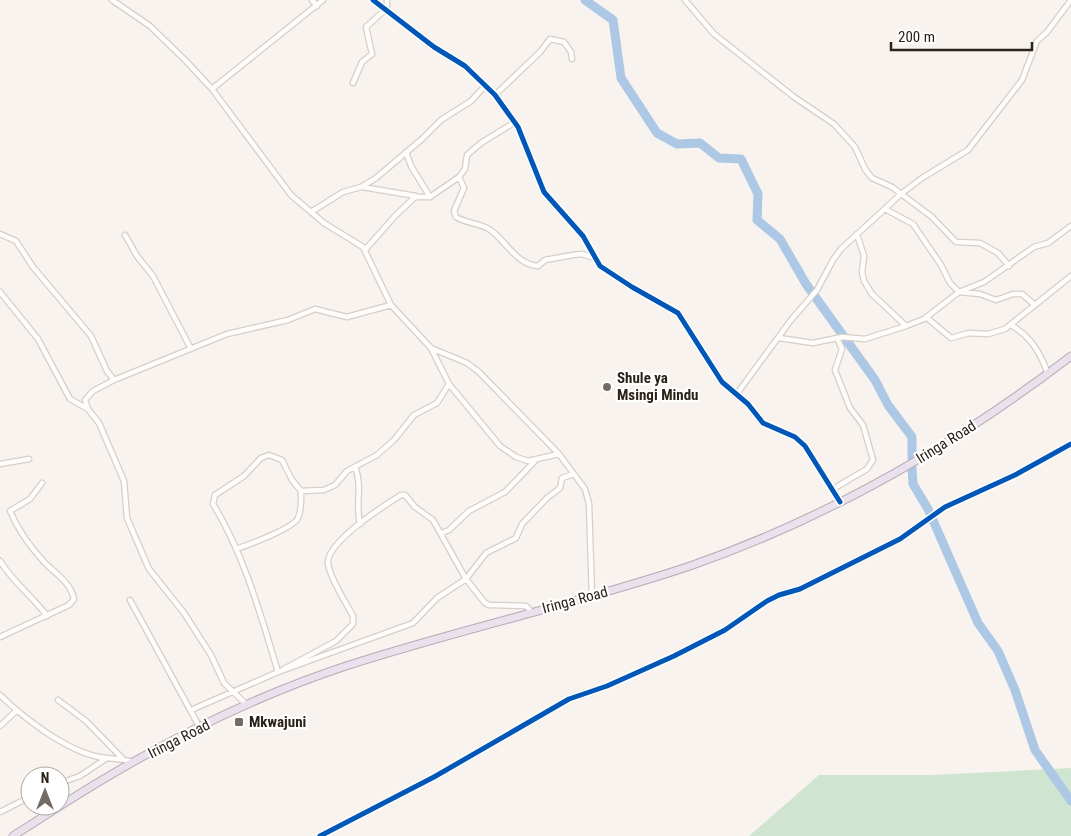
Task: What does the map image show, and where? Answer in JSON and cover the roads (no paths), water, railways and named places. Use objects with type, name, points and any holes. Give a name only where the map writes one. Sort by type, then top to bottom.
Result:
[{"type":"highway","name":"Iringa Road","points":[[70,800],[133,762],[247,705],[344,667],[532,612],[592,597],[722,554],[840,502],[928,454],[1001,408],[1071,356]]},
{"type":"highway","name":"Iringa Road","points":[[13,836],[44,816]]},
{"type":"street","points":[[112,0],[150,26],[212,89],[291,195],[310,212],[365,250],[391,305],[431,348],[449,384],[500,446],[516,457],[535,461],[560,454]]},
{"type":"street","points":[[312,0],[317,6]]},
{"type":"street","points":[[212,89],[317,6],[322,0]]},
{"type":"street","points":[[372,0],[434,47],[465,66],[495,96],[515,122],[542,188],[584,236],[600,266],[678,313],[717,376],[748,404],[763,423],[789,434],[800,442],[813,456],[840,502]]},
{"type":"street","points":[[354,83],[362,62],[372,54],[366,27],[386,9],[387,0]]},
{"type":"street","points":[[685,0],[714,34],[794,97],[834,124],[855,147],[865,169],[872,178],[885,183],[937,220],[956,242],[980,243],[998,254],[1009,266]]},
{"type":"street","points":[[736,395],[817,290],[836,255],[901,194],[922,178],[968,150],[1022,80],[1037,41],[1047,32],[1071,0]]},
{"type":"street","points":[[495,96],[540,52],[550,39],[564,42],[571,52],[572,58]]},
{"type":"street","points":[[310,212],[343,192],[361,187],[376,178],[435,124],[471,100],[485,86]]},
{"type":"street","points":[[361,187],[430,197],[459,177],[466,168],[467,156],[481,143],[515,122]]},
{"type":"street","points":[[406,152],[411,166],[430,197]]},
{"type":"street","points":[[459,177],[464,188],[454,211],[456,217],[488,228],[515,255],[527,263],[537,266],[545,260],[579,254],[595,258]]},
{"type":"street","points":[[365,250],[395,216],[416,196]]},
{"type":"street","points":[[884,209],[913,224],[941,265],[950,283],[959,292],[980,294],[996,300],[1014,294],[1022,294],[1035,304]]},
{"type":"street","points":[[779,338],[813,342],[837,338],[865,339],[906,326],[926,317],[959,292],[984,282],[1034,247],[1056,239],[1071,226]]},
{"type":"street","points":[[0,234],[16,241],[33,267],[91,336],[107,371],[114,380]]},
{"type":"street","points":[[857,234],[864,256],[862,272],[864,281],[872,294],[906,326]]},
{"type":"street","points":[[125,235],[137,256],[153,276],[191,349]]},
{"type":"street","points":[[926,317],[951,338],[969,333],[994,333],[1011,325],[1071,276]]},
{"type":"street","points":[[0,292],[38,339],[70,399],[88,409]]},
{"type":"street","points":[[247,705],[220,677],[212,655],[184,613],[149,569],[127,518],[124,481],[99,423],[88,409],[85,400],[88,395],[114,380],[227,334],[282,322],[314,309],[347,317],[391,305]]},
{"type":"street","points":[[1011,325],[1031,340],[1042,357],[1048,374]]},
{"type":"street","points":[[833,489],[867,469],[873,460],[863,425],[850,408],[835,370],[842,349],[837,338]]},
{"type":"street","points":[[431,348],[473,368],[560,454],[585,489],[589,504],[592,597]]},
{"type":"street","points":[[301,491],[317,491],[330,488],[355,466],[386,447],[414,415],[436,403],[449,384]]},
{"type":"street","points":[[320,836],[434,777],[569,699],[608,686],[683,652],[725,630],[779,595],[800,589],[900,539],[945,507],[1015,475],[1071,444]]},
{"type":"street","points":[[236,550],[264,539],[298,520],[301,491],[292,480],[282,460],[276,456],[268,455],[261,458],[244,476],[215,495],[213,504],[224,521],[236,550],[280,671]]},
{"type":"street","points":[[0,464],[29,459]]},
{"type":"street","points":[[442,533],[449,530],[469,511],[505,492],[535,461]]},
{"type":"street","points":[[355,466],[360,482],[356,505],[360,524]]},
{"type":"street","points":[[191,710],[280,671],[418,620],[437,598],[466,579],[486,553],[516,538],[522,524],[547,498],[560,488],[562,478],[574,474]]},
{"type":"street","points":[[0,637],[69,605],[74,596],[64,581],[36,552],[10,512],[30,499],[42,483]]},
{"type":"street","points":[[280,671],[288,665],[336,641],[353,624],[353,616],[328,564],[330,554],[338,542],[403,494],[415,507],[433,520],[442,533],[466,579],[487,605],[526,606],[532,612]]},
{"type":"street","points":[[0,561],[13,581],[33,598],[47,616]]},
{"type":"street","points":[[130,600],[200,728]]},
{"type":"street","points":[[0,695],[30,722],[76,748],[107,758],[133,762]]},
{"type":"street","points":[[58,700],[86,722],[123,759]]},
{"type":"street","points":[[0,726],[16,711]]},
{"type":"street","points":[[70,780],[80,776],[107,758]]},
{"type":"street","points":[[0,812],[20,802]]},
{"type":"waterway","points":[[585,0],[613,20],[621,78],[657,133],[677,144],[700,143],[719,158],[741,159],[758,194],[757,220],[780,239],[806,284],[875,380],[888,405],[912,437],[912,458]]},
{"type":"waterway","points":[[912,468],[913,484],[928,509],[978,623],[998,651],[1015,690],[1035,750],[1071,801]]},
{"type":"place","name":"Shule ya Msingi Mindu","points":[[607,387]]},
{"type":"place","name":"Mkwajuni","points":[[239,722]]}]
